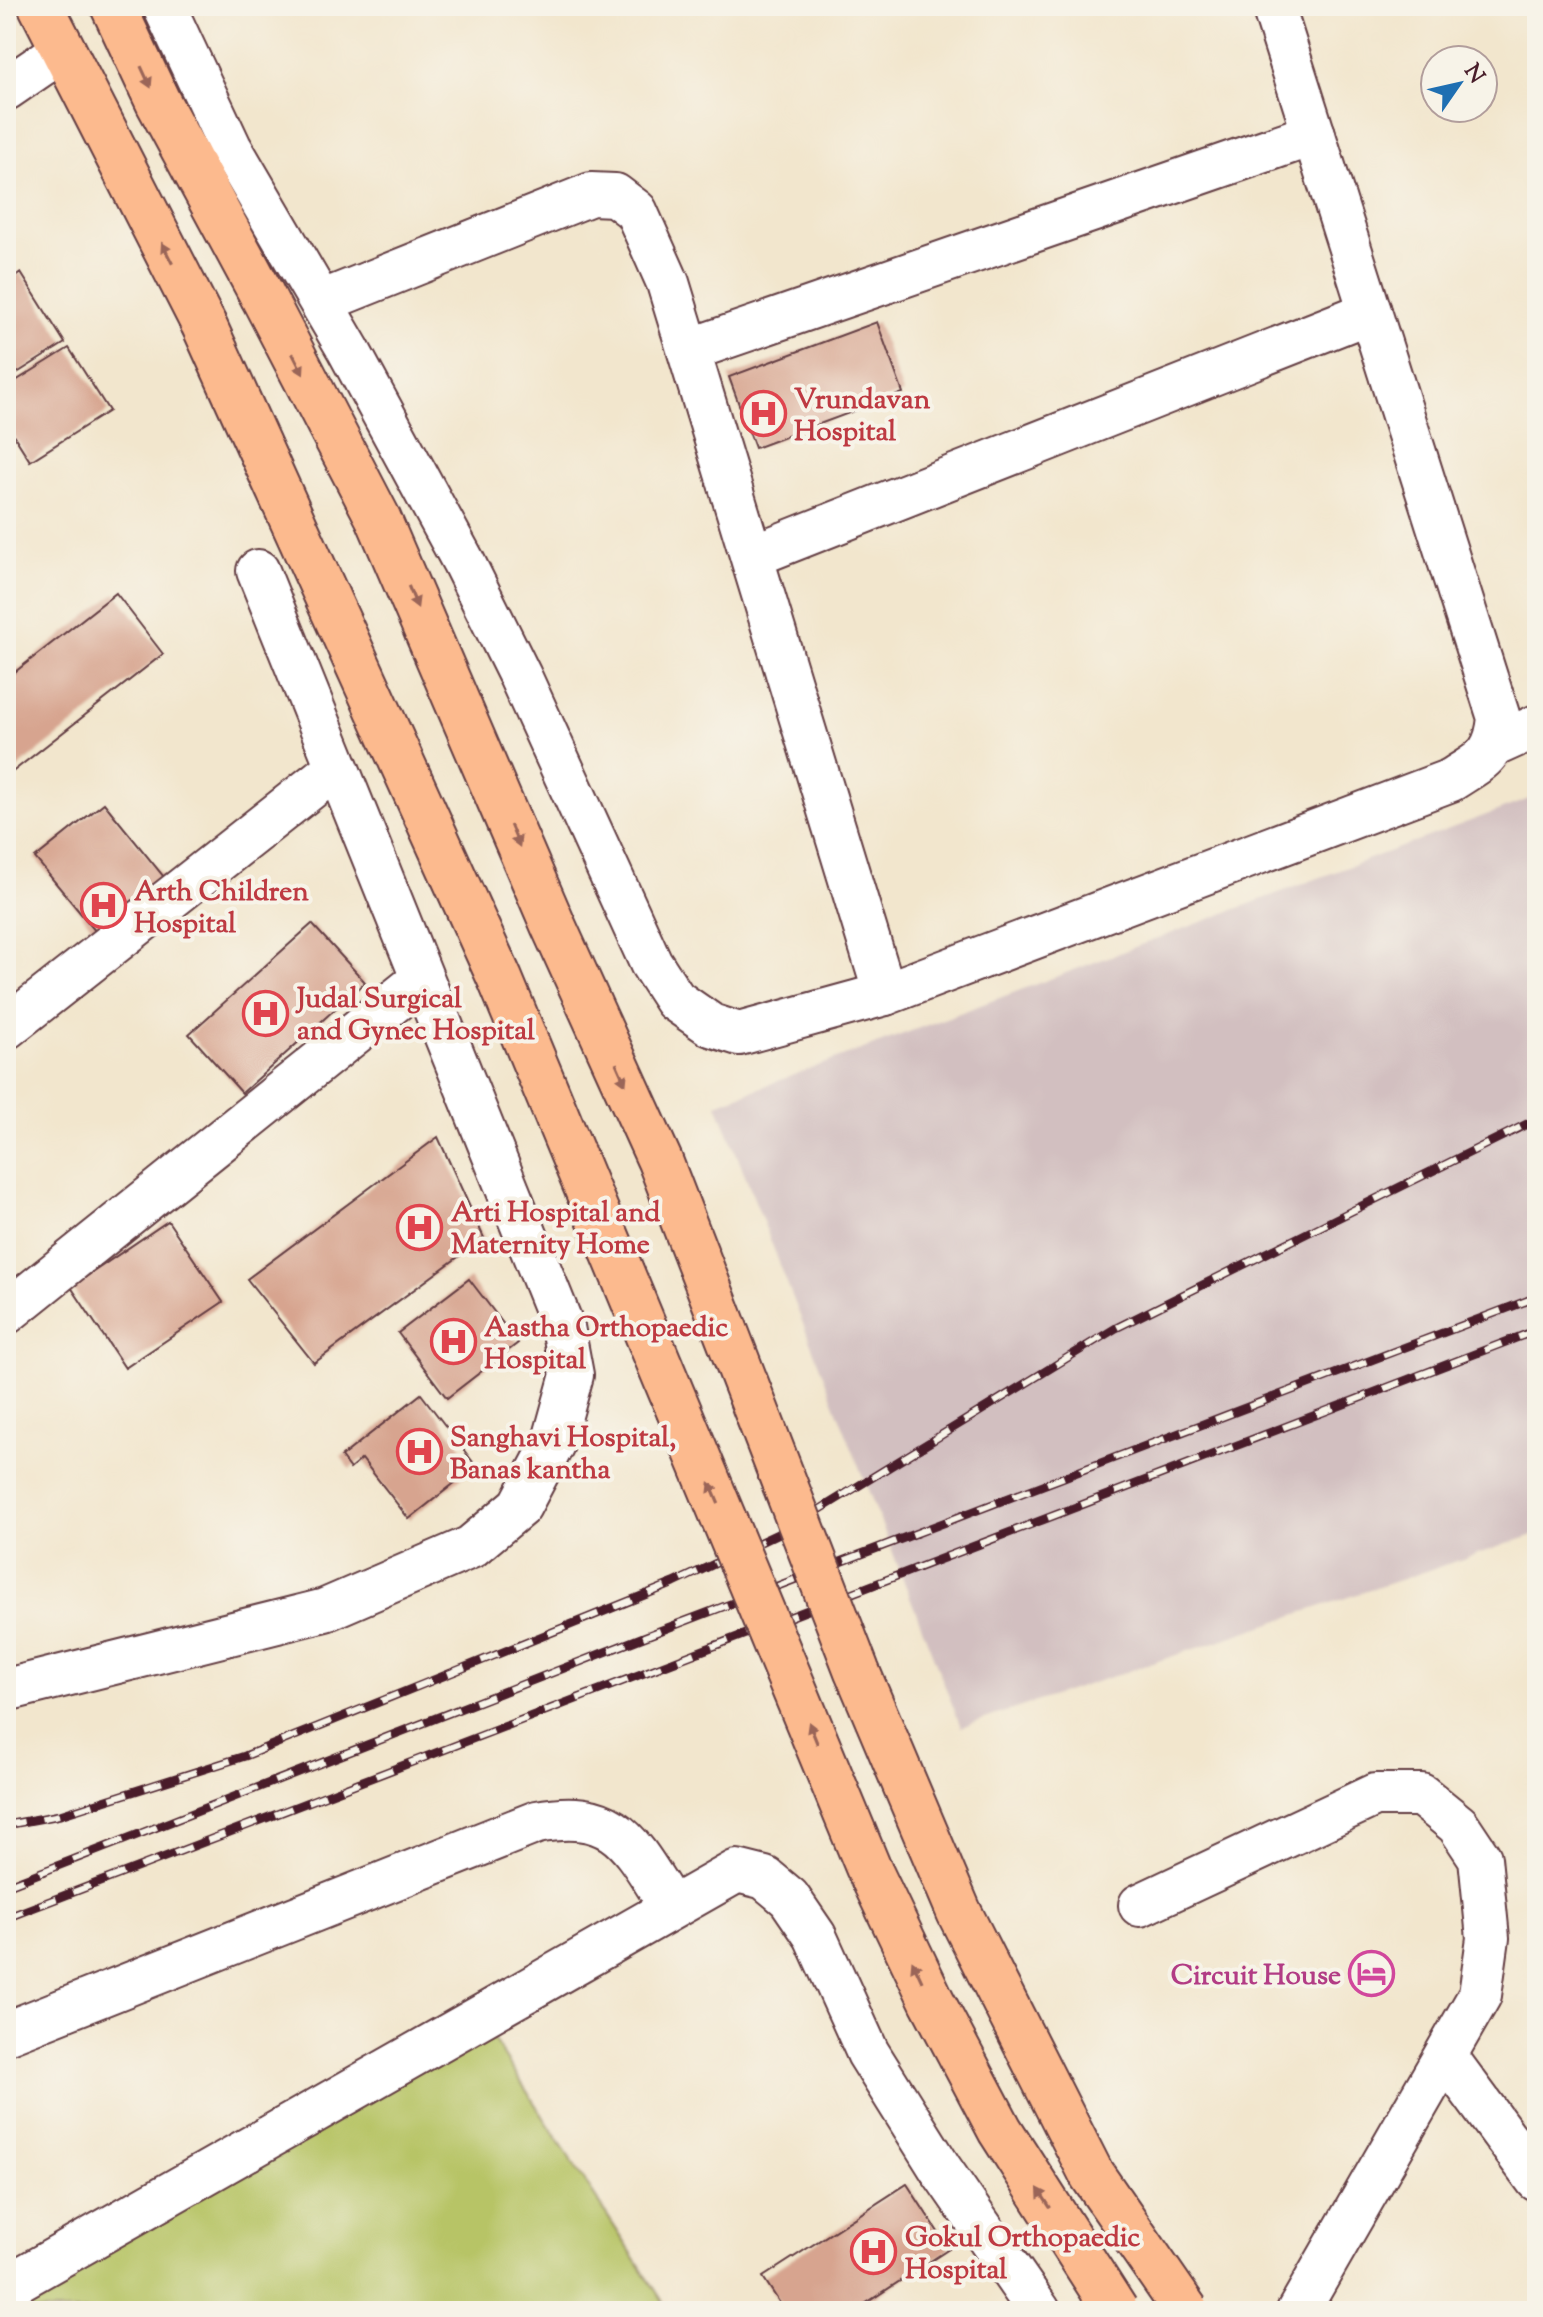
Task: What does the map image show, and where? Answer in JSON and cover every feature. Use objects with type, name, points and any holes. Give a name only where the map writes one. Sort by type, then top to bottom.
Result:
[{"type":"main road","points":[[41,6],[203,323],[500,979],[868,1867],[932,2001],[1000,2130],[1116,2311]]},
{"type":"main road","points":[[113,6],[158,102],[378,518],[553,925],[660,1161],[857,1671],[959,1912],[1092,2175],[1186,2311]]},
{"type":"street","points":[[164,6],[230,147],[321,302],[463,561],[520,676],[651,963],[675,1000],[711,1025],[739,1034],[885,994],[1451,780],[1483,759],[1497,744],[1537,726]]},
{"type":"street","points":[[1273,6],[1499,718],[1497,744]]},
{"type":"street","points":[[6,89],[63,50]]},
{"type":"street","points":[[689,350],[1314,134]]},
{"type":"street","points":[[321,302],[591,194],[615,195],[636,211],[668,283],[885,994]]},
{"type":"street","points":[[752,556],[1370,312]]},
{"type":"street","points":[[6,1690],[325,1610],[471,1547],[520,1506],[553,1444],[572,1375],[563,1327],[258,571]]},
{"type":"street","points":[[6,1028],[336,768]]},
{"type":"street","points":[[6,1313],[421,980]]},
{"type":"street","points":[[1140,1905],[1375,1795],[1421,1795],[1458,1825],[1480,1858],[1488,1938],[1480,1995],[1447,2058],[1298,2311]]},
{"type":"street","points":[[6,2033],[548,1820],[571,1816],[603,1823],[628,1842],[671,1907]]},
{"type":"street","points":[[6,2287],[737,1871],[765,1878],[789,1898],[815,1936],[868,2053],[940,2168],[1039,2311]]},
{"type":"street","points":[[1447,2058],[1537,2180]]},
{"type":"shaded area","points":[[1537,796],[1537,1534],[961,1727],[717,1104]]},
{"type":"green space","points":[[484,2025],[669,2311],[6,2311],[6,2285]]},
{"type":"building","points":[[21,273],[65,343],[6,380],[6,283]]},
{"type":"building","points":[[877,322],[903,393],[755,448],[729,377]]},
{"type":"building","points":[[69,348],[109,411],[30,461],[6,423],[6,387]]},
{"type":"building","points":[[116,593],[163,654],[6,777],[6,679]]},
{"type":"building","points":[[104,803],[164,877],[96,932],[35,858]]},
{"type":"building","points":[[312,924],[365,982],[242,1093],[189,1034]]},
{"type":"building","points":[[438,1137],[484,1238],[314,1363],[247,1279]]},
{"type":"building","points":[[168,1221],[223,1302],[125,1368],[71,1287]]},
{"type":"building","points":[[469,1279],[518,1343],[447,1398],[398,1333]]},
{"type":"building","points":[[421,1394],[476,1466],[409,1519],[362,1459],[350,1469],[341,1457]]},
{"type":"building","points":[[907,2184],[949,2249],[854,2311],[785,2311],[763,2277]]},
{"type":"railway","points":[[6,1825],[60,1815],[245,1756],[674,1583],[788,1529],[1116,1328],[1537,1119]]},
{"type":"railway","points":[[6,1886],[641,1638],[1537,1297]]},
{"type":"railway","points":[[6,1918],[1537,1330]]},
{"type":"place","name":"Vrundavan Hospital","points":[[763,414]]},
{"type":"place","name":"Arth Children Hospital","points":[[103,906]]},
{"type":"place","name":"Judal Surgical and Gynec Hospital","points":[[266,1013]]},
{"type":"place","name":"Arti Hospital and Maternity Home","points":[[420,1227]]},
{"type":"place","name":"Aastha Orthopaedic Hospital","points":[[453,1342]]},
{"type":"place","name":"Sanghavi Hospital, Banas kantha","points":[[419,1452]]},
{"type":"place","name":"Circuit House","points":[[1372,1974]]},
{"type":"place","name":"Gokul Orthopaedic Hospital","points":[[874,2252]]}]
